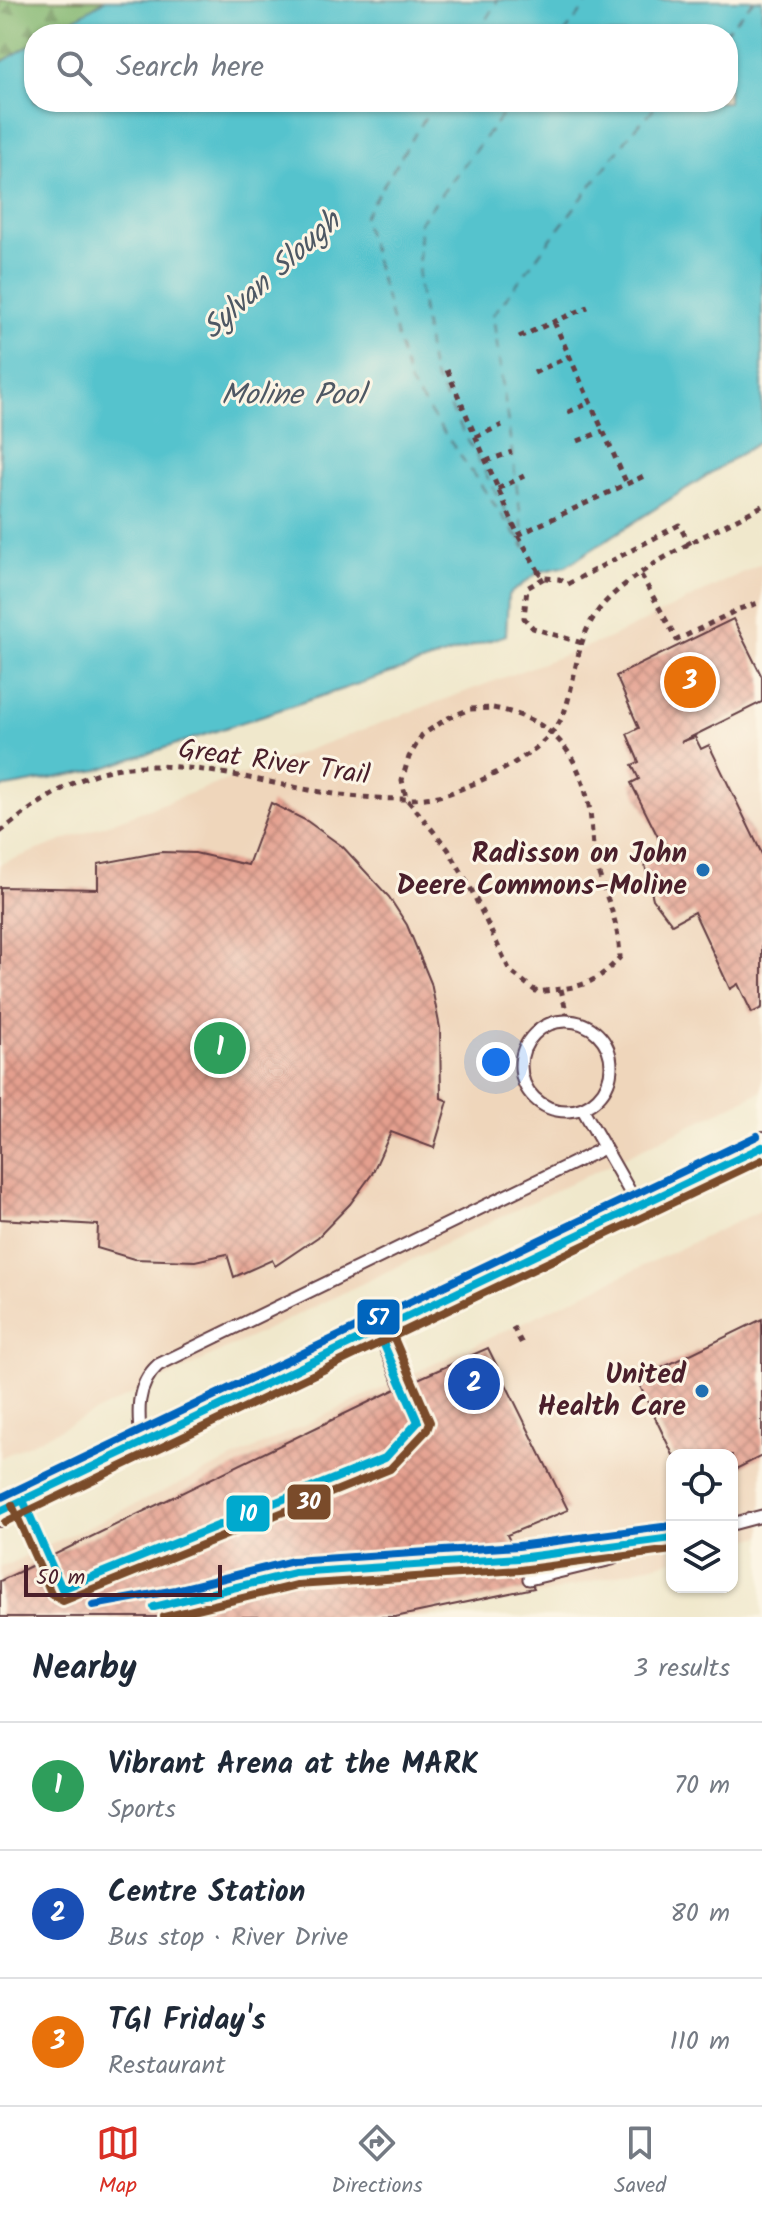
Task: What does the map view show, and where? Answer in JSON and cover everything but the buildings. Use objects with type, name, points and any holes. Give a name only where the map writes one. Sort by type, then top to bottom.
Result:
[{"type":"main road","points":[[0,1511],[762,1147]]},
{"type":"lane","points":[[568,1020],[597,1032],[606,1045],[612,1065],[601,1094],[582,1108],[551,1109],[538,1101],[524,1082],[520,1067],[530,1038],[545,1026],[568,1020]]},
{"type":"lane","points":[[582,1108],[638,1206]]},
{"type":"lane","points":[[141,1444],[139,1397],[149,1373],[158,1365],[604,1148]]},
{"type":"lane","points":[[377,1329],[402,1386]]},
{"type":"lane","points":[[738,1522],[762,1516]]},
{"type":"lane","points":[[519,1558],[666,1539]]},
{"type":"lane","points":[[529,1579],[612,1559],[643,1543]]},
{"type":"path","points":[[519,337],[588,307]]},
{"type":"path","points":[[554,322],[627,484]]},
{"type":"path","points":[[534,373],[569,356]]},
{"type":"path","points":[[447,370],[518,535],[544,578]]},
{"type":"path","points":[[568,412],[590,403]]},
{"type":"path","points":[[476,437],[502,425]]},
{"type":"path","points":[[578,441],[603,431]]},
{"type":"path","points":[[486,461],[512,452]]},
{"type":"path","points":[[518,535],[648,474]]},
{"type":"path","points":[[498,489],[524,476]]},
{"type":"path","name":"Great River Trail","points":[[0,832],[37,803],[89,776],[141,767],[197,768],[331,795],[406,798],[449,794],[490,777],[536,748],[563,715],[582,643],[596,613],[641,575],[762,506]]},
{"type":"path","points":[[582,643],[533,628],[524,618],[527,588],[544,578],[559,579],[568,584],[679,525],[690,545]]},
{"type":"path","points":[[641,575],[677,640],[739,609],[762,602]]},
{"type":"path","points":[[493,708],[521,713],[551,730],[580,779],[590,808],[597,867],[619,926],[620,957],[602,978],[537,992],[510,971],[496,949],[481,908],[448,849],[406,798],[402,780],[409,757],[422,735],[448,718],[470,709],[493,708]]},
{"type":"path","points":[[561,989],[568,1020]]},
{"type":"path","points":[[513,1327],[524,1348]]},
{"type":"shaded area","points":[[762,563],[762,1091],[0,1458],[0,864],[610,638]]},
{"type":"shaded area","points":[[762,1210],[762,1536],[738,1542],[738,1449],[666,1449],[666,1562],[544,1594],[420,1617],[0,1617],[0,1568]]},
{"type":"green space","points":[[0,0],[106,0],[66,24],[24,24],[24,49],[0,63]]},
{"type":"water","name":"Moline Pool","points":[[106,0],[762,0],[762,440],[566,566],[539,572],[508,595],[506,635],[98,770],[0,788],[0,63],[24,49],[24,112],[738,112],[738,24],[66,24]]},
{"type":"ferry route","points":[[483,24],[498,0]]},
{"type":"ferry route","points":[[572,24],[590,0]]},
{"type":"ferry route","points":[[732,24],[754,0]]},
{"type":"ferry route","points":[[429,112],[363,218],[410,384],[525,548]]},
{"type":"ferry route","points":[[504,112],[420,222],[418,281],[432,373],[521,540]]},
{"type":"ferry route","points":[[525,547],[493,315],[632,132],[651,112]]},
{"type":"transit line","name":"57","points":[[0,1498],[757,1136]]},
{"type":"transit line","name":"10","points":[[0,1511],[762,1147]]},
{"type":"transit line","name":"30","points":[[5,1522],[762,1160]]},
{"type":"transit line","name":"30","points":[[12,1505],[52,1595],[63,1601],[390,1469],[427,1430],[430,1422],[388,1324]]},
{"type":"transit line","name":"10","points":[[23,1500],[62,1589],[385,1458],[418,1422],[377,1329]]},
{"type":"transit line","name":"57","points":[[93,1605],[176,1590],[293,1561],[518,1546],[666,1527]]},
{"type":"transit line","name":"10","points":[[154,1607],[295,1573],[519,1558],[666,1539]]},
{"type":"transit line","name":"30","points":[[164,1617],[297,1585],[520,1570],[666,1551]]},
{"type":"place","name":"TGI Friday's","points":[[690,682]]},
{"type":"place","name":"Radisson on John Deere Commons-Moline","points":[[703,870]]},
{"type":"place","name":"Vibrant Arena at the MARK","points":[[220,1048]]},
{"type":"place","name":"Centre Station","points":[[474,1384]]},
{"type":"place","name":"United Health Care","points":[[702,1391]]},
{"type":"water label","name":"Sylvan Slough","points":[[272,276]]}]
